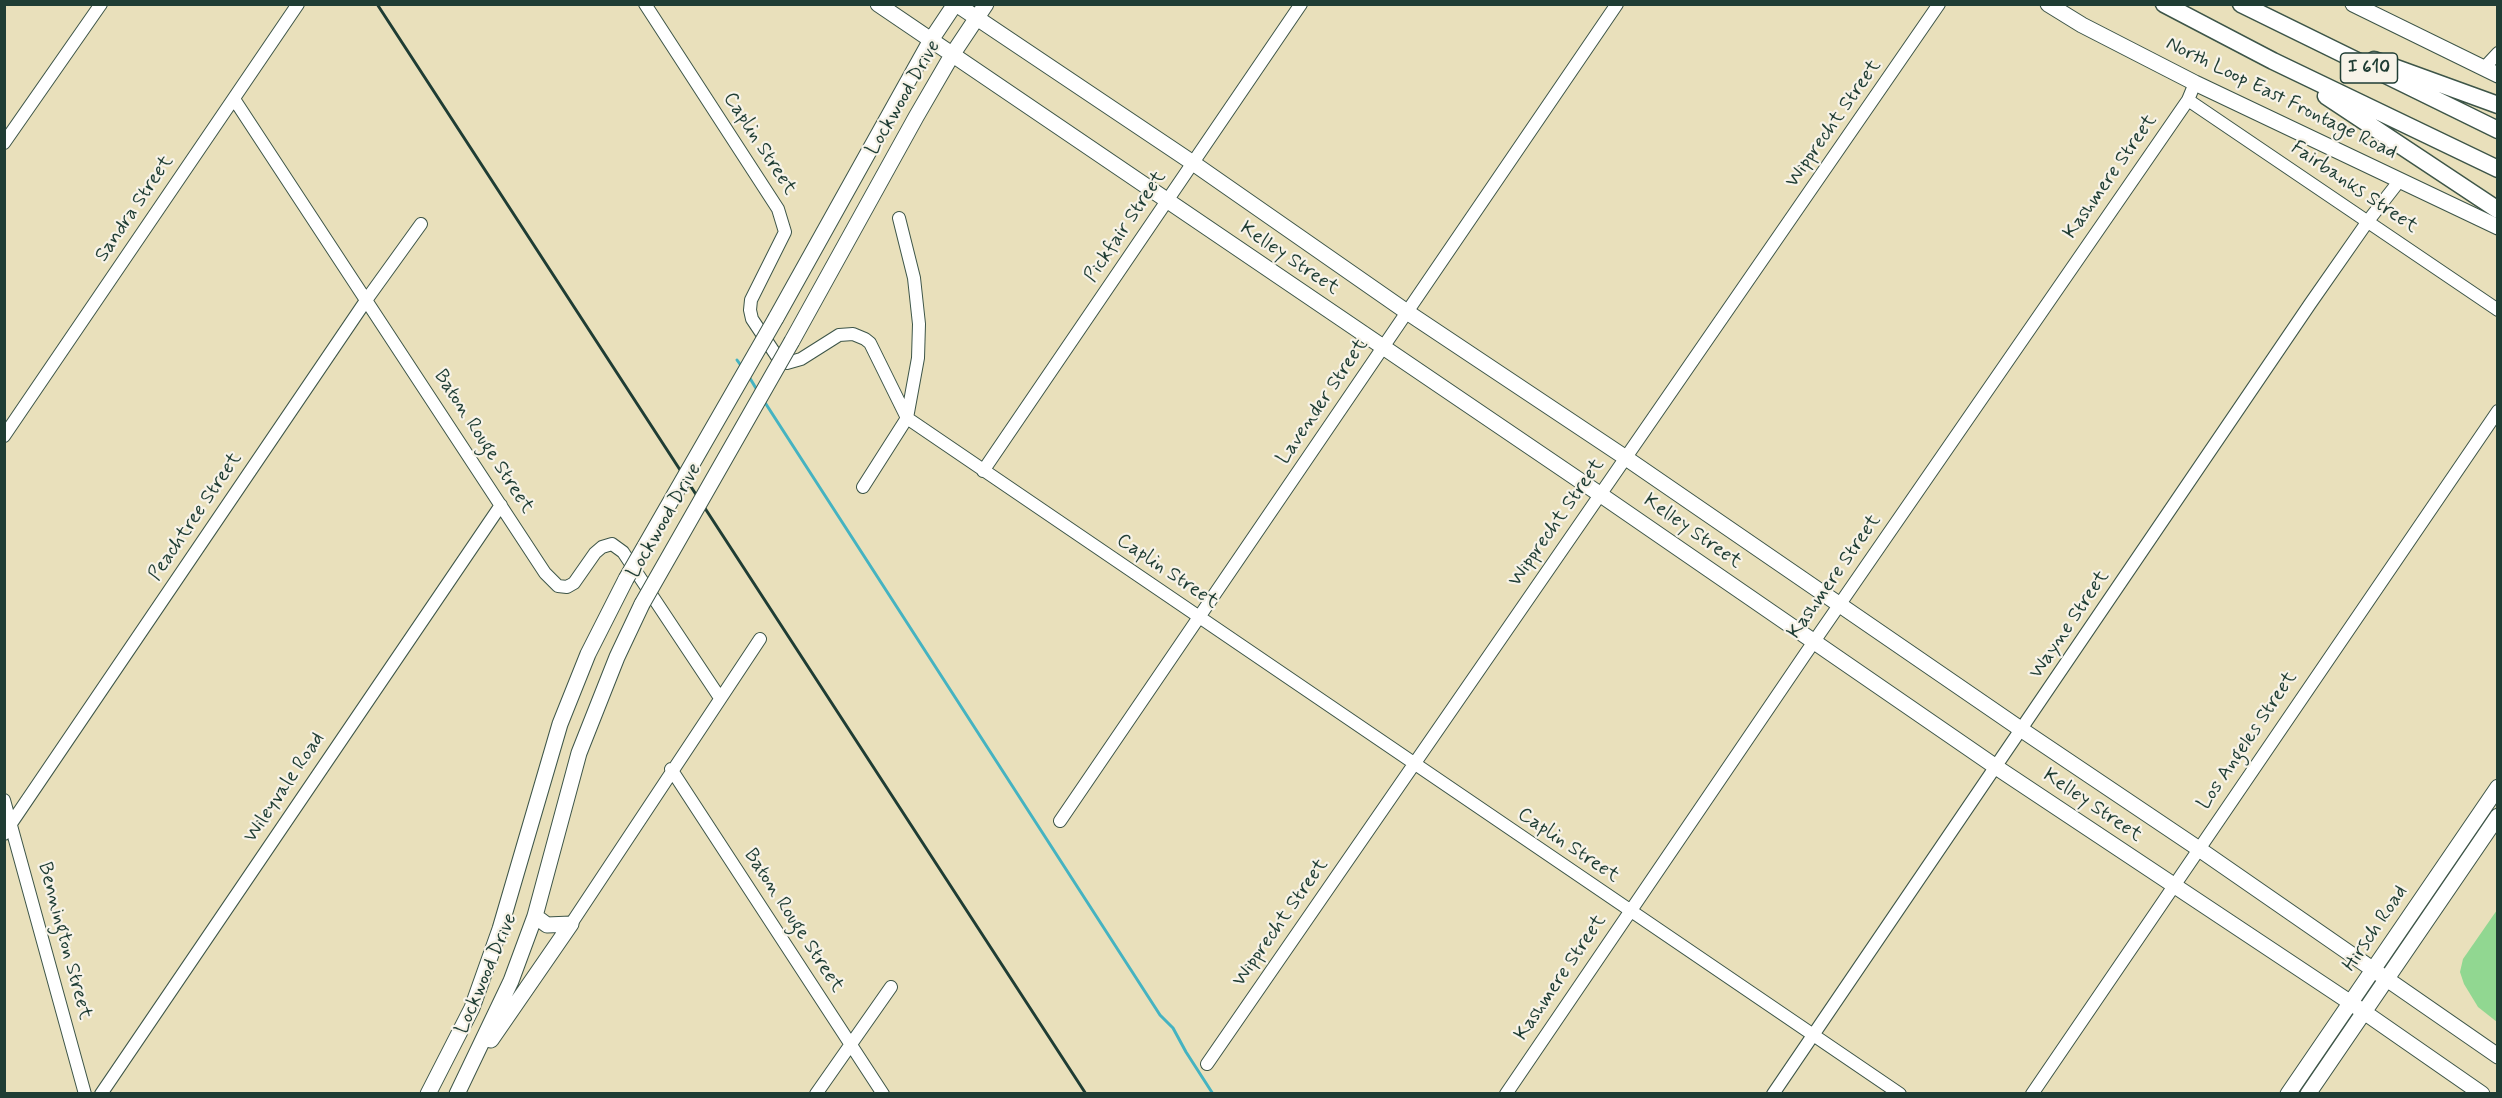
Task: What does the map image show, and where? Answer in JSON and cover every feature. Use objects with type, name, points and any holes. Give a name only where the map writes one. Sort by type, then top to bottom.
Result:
[{"type":"highway","name":"I 610","points":[[2164,4],[2273,61],[2498,169]]},
{"type":"highway","name":"I 610","points":[[2241,4],[2498,130]]},
{"type":"highway","points":[[2279,24],[2498,105]]},
{"type":"highway","points":[[2273,61],[2498,210]]},
{"type":"main road","name":"Kelley Street","points":[[878,4],[1601,495],[1996,767],[2365,1012],[2482,1094]]},
{"type":"main road","name":"Kelley Street","points":[[956,4],[1407,312],[1626,458],[2498,1056]]},
{"type":"main road","name":"Lockwood Drive","points":[[428,1094],[472,1008],[500,929],[560,724],[588,654],[626,579],[776,318],[931,40],[956,4]]},
{"type":"main road","name":"Lockwood Drive","points":[[457,1094],[515,970],[535,916],[579,753],[617,657],[642,604],[952,55],[986,4]]},
{"type":"main road","name":"North Loop East Frontage Road","points":[[2048,4],[2082,25],[2195,83],[2498,227]]},
{"type":"main road","points":[[2353,4],[2491,71]]},
{"type":"main road","name":"Hirsch Road","points":[[2288,1094],[2498,788]]},
{"type":"main road","points":[[2478,816],[2494,821]]},
{"type":"main road","name":"Hirsch Road","points":[[2308,1094],[2494,821]]},
{"type":"main road","points":[[535,916],[547,926],[571,924]]},
{"type":"main road","points":[[465,1078],[571,924]]},
{"type":"main road","points":[[488,962],[499,960],[515,970]]},
{"type":"street","points":[[4,143],[101,4]]},
{"type":"street","name":"Sandra Street","points":[[4,436],[298,4]]},
{"type":"street","name":"Caplin Street","points":[[645,4],[778,209],[785,232],[750,305],[750,314],[778,358],[787,363],[801,359],[839,334],[853,334],[865,339],[870,344],[907,417],[1414,765],[1900,1094]]},
{"type":"street","name":"Pickfair Street","points":[[983,471],[1301,4]]},
{"type":"street","name":"Lavender Street","points":[[1060,820],[1617,4]]},
{"type":"street","name":"Wipprecht Street","points":[[1207,1065],[1940,4]]},
{"type":"street","points":[[2491,71],[2498,53]]},
{"type":"street","name":"Kashmere Street","points":[[1506,1094],[1813,642],[2188,100],[2195,83]]},
{"type":"street","name":"Baton Rouge Street","points":[[234,99],[545,573],[558,586],[574,583],[595,553],[602,547],[612,544],[623,552],[720,698]]},
{"type":"street","name":"Fairbanks Street","points":[[2188,100],[2498,310]]},
{"type":"street","name":"Wayne Street","points":[[1773,1094],[2368,221],[2400,180]]},
{"type":"street","points":[[862,487],[907,417],[918,358],[919,324],[914,278],[899,218]]},
{"type":"street","name":"Peachtree Street","points":[[8,829],[367,299],[421,224]]},
{"type":"street","name":"Los Angeles Street","points":[[2031,1094],[2498,411]]},
{"type":"street","name":"Wileyvale Road","points":[[101,1094],[501,505]]},
{"type":"street","points":[[571,924],[671,769],[760,639]]},
{"type":"street","name":"Baton Rouge Street","points":[[671,769],[883,1094]]},
{"type":"street","name":"Bennington Street","points":[[4,800],[8,829],[85,1094]]},
{"type":"street","points":[[816,1094],[891,987]]},
{"type":"green space","points":[[2497,910],[2497,1022],[2478,1007],[2464,984],[2460,972],[2463,959]]},
{"type":"waterway","points":[[737,360],[742,367]]},
{"type":"waterway","points":[[748,375],[757,390]]},
{"type":"waterway","points":[[764,401],[1160,1015],[1173,1028],[1213,1094]]},
{"type":"railway","points":[[377,4],[1086,1094]]}]
